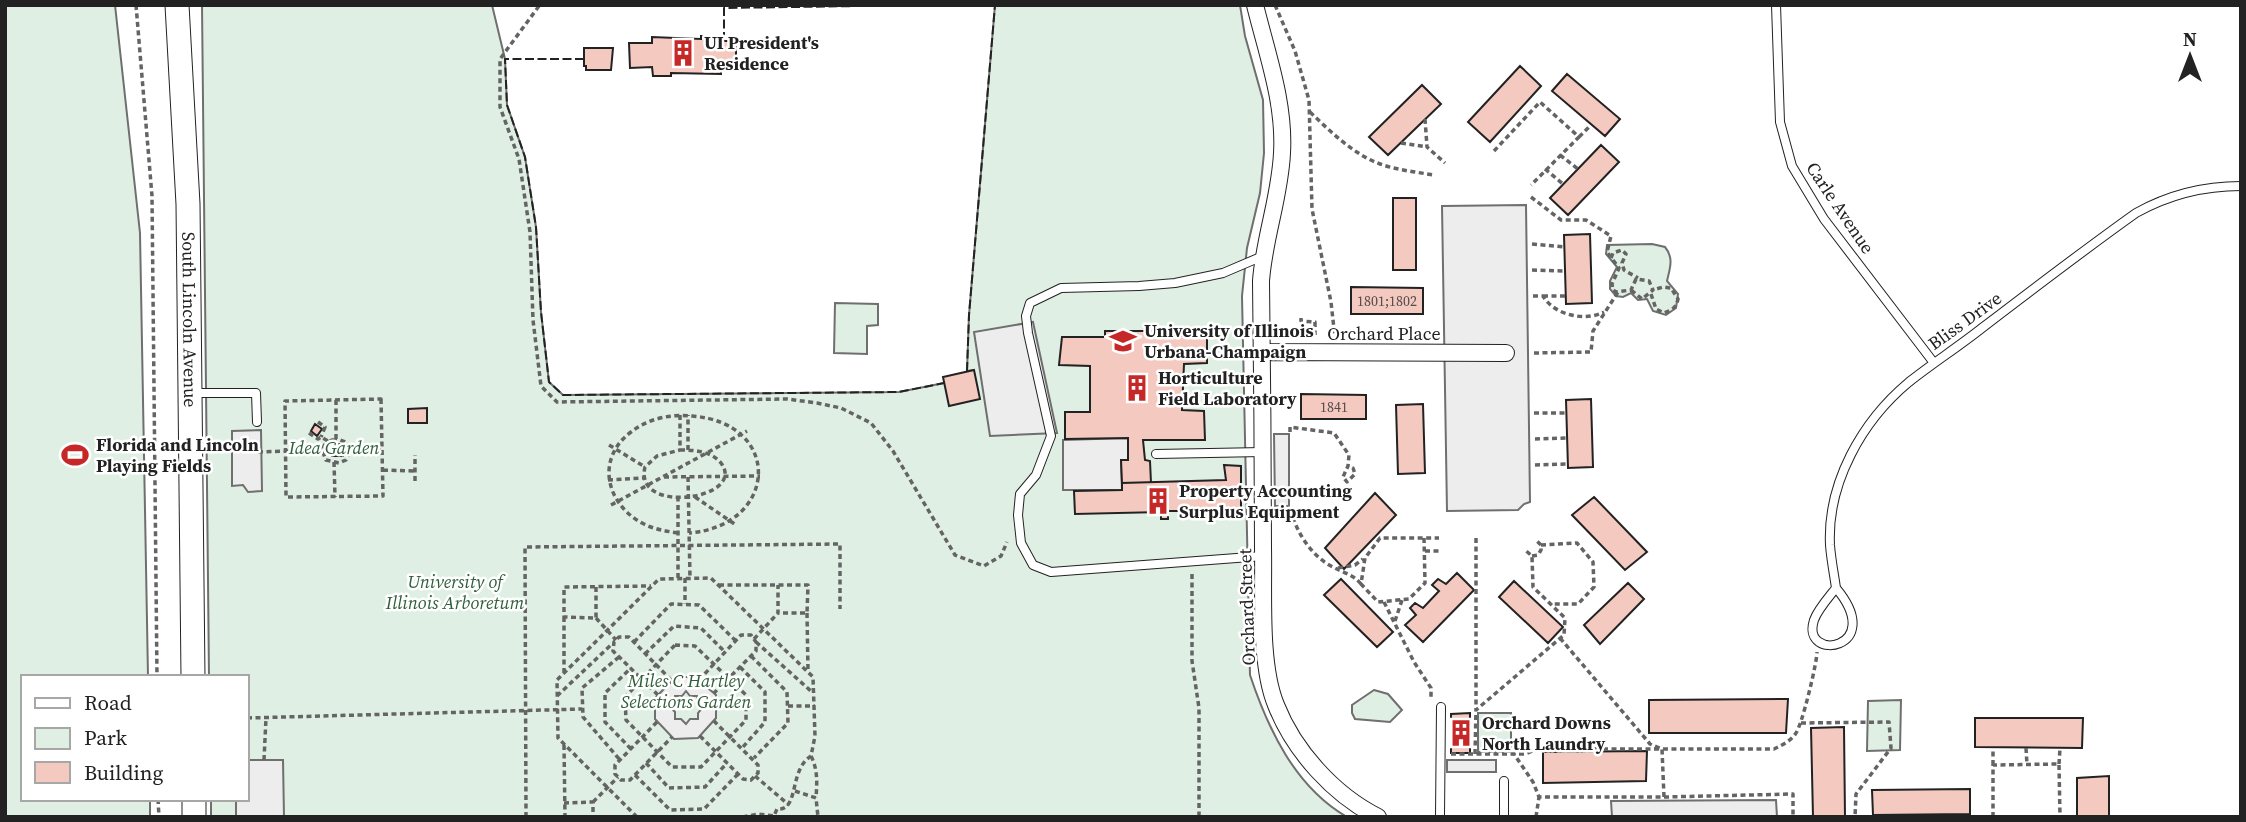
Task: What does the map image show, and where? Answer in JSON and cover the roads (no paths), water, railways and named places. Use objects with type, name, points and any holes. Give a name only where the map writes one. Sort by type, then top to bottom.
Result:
[{"type":"main road","name":"South Lincoln Avenue","points":[[177,5],[188,204],[193,675]]},
{"type":"street","name":"Orchard Street","points":[[1255,5],[1279,98],[1283,131],[1278,189],[1263,256],[1261,281],[1266,659],[1270,687],[1276,706],[1295,739],[1328,780],[1378,817]]},
{"type":"street","name":"Orchard Place","points":[[1262,352],[1506,353]]},
{"type":"lane","name":"Carle Avenue","points":[[1776,5],[1780,122],[1792,166],[1824,219],[1934,363]]},
{"type":"lane","name":"Bliss Drive","points":[[1836,587],[1815,616],[1813,624],[1818,640],[1835,646],[1843,644],[1850,636],[1851,617],[1844,598],[1836,587],[1830,544],[1832,514],[1840,481],[1852,451],[1883,407],[1934,363],[2136,213],[2172,195],[2198,188],[2241,186]]},
{"type":"lane","points":[[1263,256],[1223,273],[1139,286],[1061,288],[1030,303],[1026,316],[1028,334],[1051,436],[1036,475],[1020,494],[1019,522],[1021,543],[1033,565],[1051,572],[1264,556]]},
{"type":"lane","points":[[190,393],[256,393],[257,422]]},
{"type":"lane","points":[[1156,454],[1263,452]]},
{"type":"lane","points":[[1440,817],[1441,707]]},
{"type":"lane","points":[[1504,781],[1504,817]]},
{"type":"place","name":"UI President's Residence","points":[[683,53]]},
{"type":"place","name":"University of Illinois Urbana-Champaign","points":[[1123,341]]},
{"type":"place","name":"Horticulture Field Laboratory","points":[[1137,388]]},
{"type":"place","name":"Florida and Lincoln Playing Fields","points":[[75,455]]},
{"type":"place","name":"Property Accounting Surplus Equipment","points":[[1158,501]]},
{"type":"place","name":"Orchard Downs North Laundry","points":[[1461,733]]},
{"type":"park label","name":"Idea Garden","points":[[334,448]]},
{"type":"park label","name":"University of Illinois Arboretum","points":[[455,592]]},
{"type":"park label","name":"Miles C Hartley Selections Garden","points":[[686,691]]}]
